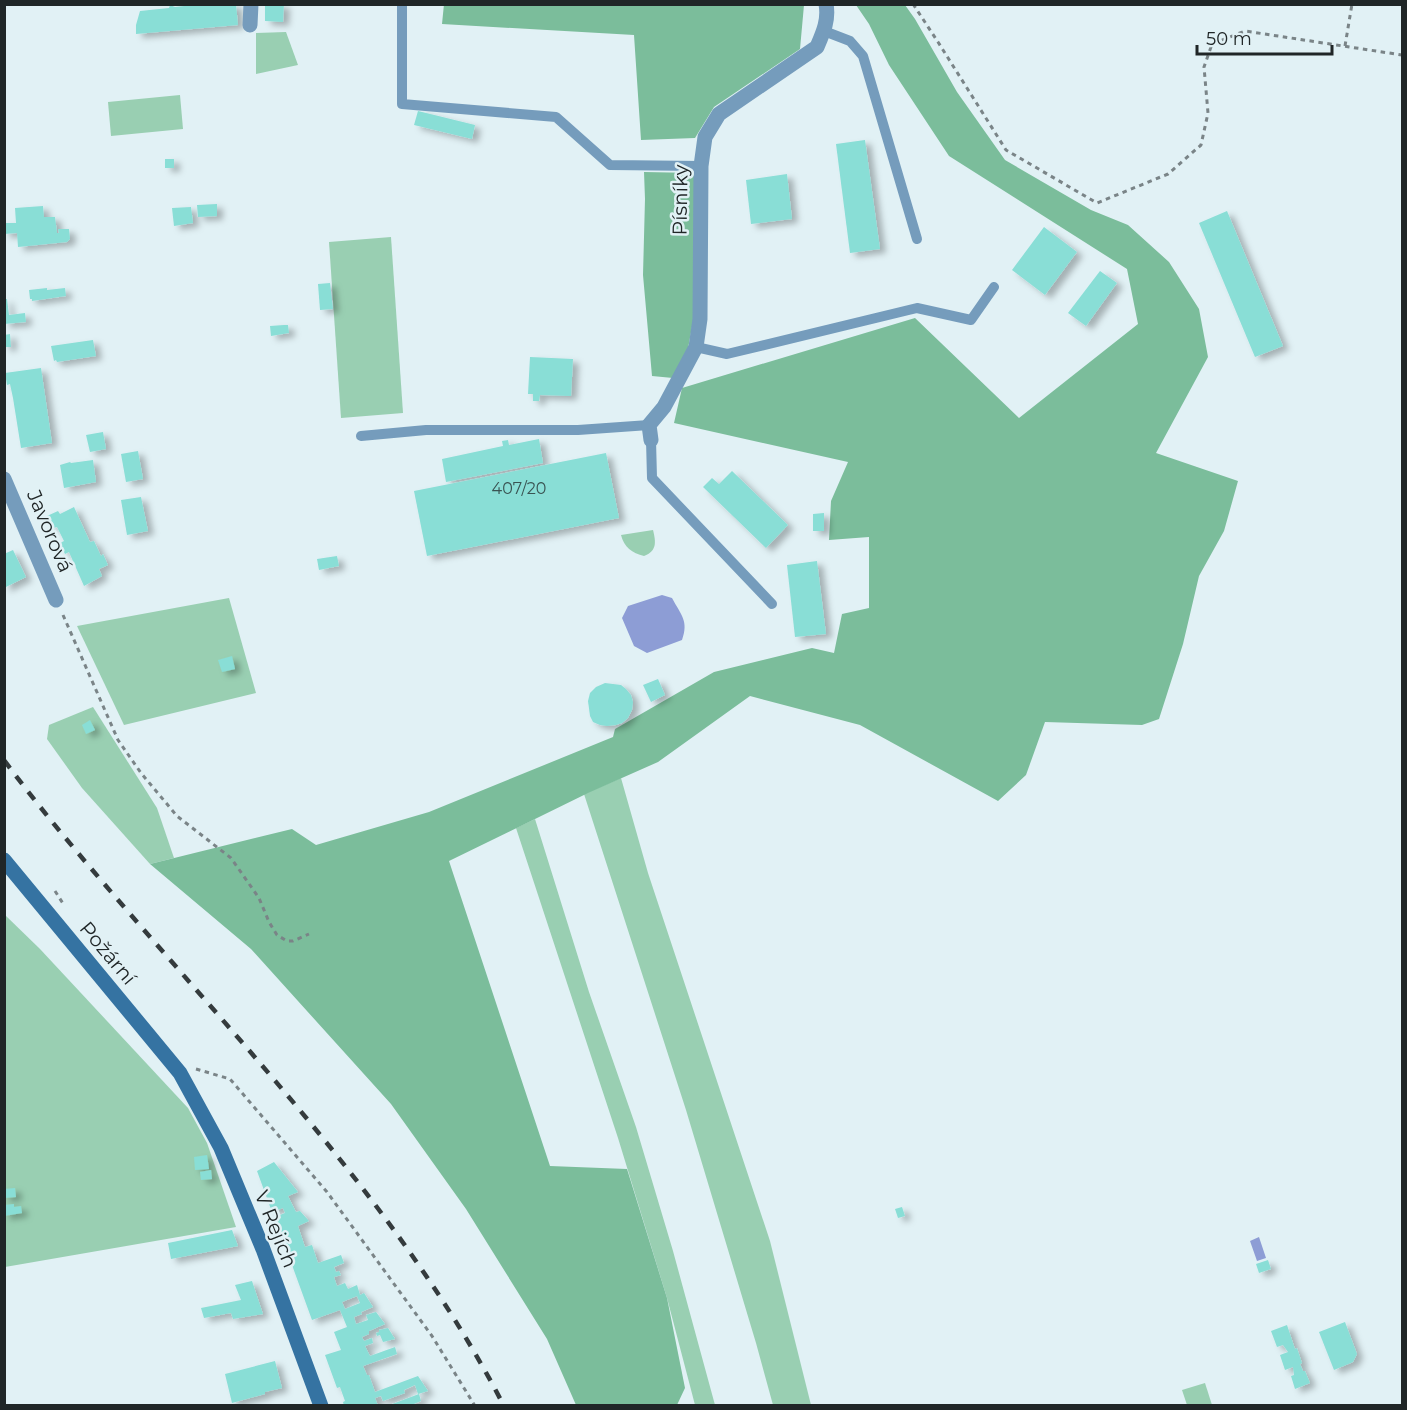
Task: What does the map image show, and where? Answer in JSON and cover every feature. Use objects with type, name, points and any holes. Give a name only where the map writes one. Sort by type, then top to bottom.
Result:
[{"type":"street","points":[[250,25],[251,4]]},
{"type":"street","name":"Písníky","points":[[650,432],[696,347],[700,319],[701,166],[705,137],[719,114],[818,48],[828,14],[826,4]]},
{"type":"street","name":"Javorová","points":[[4,479],[56,600]]},
{"type":"street","name":"Požární","points":[[4,860],[187,1071]]},
{"type":"street","name":"V Rejích","points":[[187,1071],[262,1249],[321,1406]]},
{"type":"lane","points":[[402,4],[402,104],[556,117],[610,165],[701,166]]},
{"type":"lane","points":[[824,31],[850,41],[863,57],[917,239]]},
{"type":"lane","points":[[696,347],[727,354],[917,308],[970,320],[994,287]]},
{"type":"lane","points":[[361,436],[426,430],[650,432],[652,478],[772,604]]},
{"type":"path","points":[[913,4],[1006,150],[1097,203],[1168,174],[1201,145],[1208,113],[1204,67],[1212,44],[1245,31],[1402,55]]},
{"type":"path","points":[[1345,46],[1352,4]]},
{"type":"path","points":[[56,600],[118,740],[141,773],[177,816],[231,858],[259,898],[277,935],[287,941],[293,941],[309,934]]},
{"type":"path","points":[[187,1071],[230,1079],[327,1192],[432,1336],[475,1406]]},
{"type":"green space","points":[[444,4],[804,5],[800,49],[714,107],[695,138],[641,140],[634,35],[442,24]]},
{"type":"green space","points":[[856,5],[905,5],[957,92],[1005,160],[1091,210],[1128,225],[1169,262],[1199,309],[1208,357],[1156,453],[1238,481],[1224,531],[1199,576],[1183,644],[1159,719],[1142,725],[1045,722],[1026,775],[998,801],[860,725],[750,696],[658,762],[588,793],[449,861],[550,1166],[627,1169],[667,1298],[685,1388],[677,1405],[576,1405],[547,1339],[466,1209],[391,1104],[251,949],[150,864],[292,829],[316,845],[429,812],[613,737],[615,729],[714,672],[812,648],[834,653],[842,614],[869,608],[869,537],[829,540],[831,501],[848,462],[674,423],[682,388],[915,318],[1019,418],[1138,324],[1127,269],[949,156],[889,65],[869,24]]},
{"type":"green space","points":[[286,32],[298,65],[256,74],[256,33]]},
{"type":"green space","points":[[180,95],[183,129],[111,136],[108,102]]},
{"type":"green space","points":[[644,172],[695,173],[694,316],[687,354],[673,378],[652,376],[643,275]]},
{"type":"green space","points":[[391,237],[403,413],[341,418],[329,242]]},
{"type":"green space","points":[[653,530],[655,538],[653,549],[644,556],[629,549],[621,535]]},
{"type":"green space","points":[[229,598],[256,693],[124,725],[77,626]]},
{"type":"green space","points":[[93,707],[157,808],[174,858],[150,864],[82,788],[47,739],[49,725]]},
{"type":"green space","points":[[621,778],[648,873],[770,1241],[811,1405],[773,1405],[686,1110],[584,794]]},
{"type":"green space","points":[[535,819],[589,992],[636,1127],[715,1405],[695,1405],[667,1298],[618,1138],[516,828]]},
{"type":"green space","points":[[4,914],[40,949],[188,1108],[207,1143],[236,1227],[5,1267]]},
{"type":"green space","points":[[1205,1383],[1212,1405],[1187,1405],[1182,1390]]},
{"type":"water","points":[[662,595],[672,598],[683,618],[684,633],[682,640],[647,653],[634,646],[622,618],[628,606]]},
{"type":"water","points":[[1259,1237],[1266,1258],[1257,1261],[1250,1241]]},
{"type":"building","points":[[236,4],[238,25],[136,34],[140,11],[169,8],[170,5],[175,7]]},
{"type":"building","points":[[265,4],[284,4],[283,22],[265,21]]},
{"type":"building","points":[[418,111],[475,125],[472,139],[414,125]]},
{"type":"building","points":[[865,140],[880,249],[850,253],[836,144]]},
{"type":"building","points":[[165,159],[174,159],[174,168],[165,168]]},
{"type":"building","points":[[787,174],[792,219],[751,224],[746,180]]},
{"type":"building","points":[[217,204],[217,216],[198,217],[197,205]]},
{"type":"building","points":[[43,206],[44,217],[55,217],[57,233],[59,233],[58,229],[69,229],[70,239],[67,242],[18,247],[17,233],[4,234],[4,223],[16,223],[15,208]]},
{"type":"building","points":[[191,207],[193,223],[174,226],[172,208]]},
{"type":"building","points":[[1227,211],[1283,346],[1255,357],[1199,223]]},
{"type":"building","points":[[1044,227],[1077,252],[1045,295],[1012,270]]},
{"type":"building","points":[[1100,271],[1117,283],[1086,326],[1068,313]]},
{"type":"building","points":[[330,283],[333,309],[320,310],[318,284]]},
{"type":"building","points":[[47,288],[47,290],[65,288],[66,296],[32,301],[30,299],[29,290]]},
{"type":"building","points":[[4,299],[7,299],[9,315],[25,313],[26,322],[4,324]]},
{"type":"building","points":[[288,325],[289,333],[271,336],[270,326]]},
{"type":"building","points":[[10,334],[11,347],[4,347],[4,335]]},
{"type":"building","points":[[93,340],[96,356],[54,361],[51,346]]},
{"type":"building","points":[[530,357],[573,359],[571,396],[540,395],[539,401],[533,401],[533,394],[528,394]]},
{"type":"building","points":[[41,368],[52,443],[21,448],[13,398],[5,373]]},
{"type":"building","points":[[103,432],[106,449],[90,452],[86,435]]},
{"type":"building","points":[[539,439],[543,463],[446,482],[442,459],[503,446],[502,441],[508,440],[509,445]]},
{"type":"building","points":[[138,451],[143,479],[126,482],[121,454]]},
{"type":"building","points":[[606,453],[619,518],[427,556],[414,491]]},
{"type":"building","points":[[93,460],[96,482],[64,488],[60,465]]},
{"type":"building","points":[[732,471],[788,525],[766,548],[703,487],[712,478],[719,484]]},
{"type":"building","points":[[141,497],[148,531],[127,535],[121,500]]},
{"type":"building","points":[[74,507],[90,542],[94,541],[108,565],[99,569],[102,576],[84,586],[69,552],[65,554],[60,543],[64,541],[57,527],[53,528],[47,516],[58,511],[60,514]]},
{"type":"building","points":[[824,513],[824,531],[813,531],[813,514]]},
{"type":"building","points":[[13,550],[26,577],[4,588],[4,554]]},
{"type":"building","points":[[337,556],[339,566],[319,570],[317,559]]},
{"type":"building","points":[[817,561],[826,634],[795,637],[787,565]]},
{"type":"building","points":[[232,656],[235,669],[222,672],[218,660]]},
{"type":"building","points":[[658,679],[665,695],[651,702],[643,685]]},
{"type":"building","points":[[605,683],[621,685],[631,695],[632,710],[622,723],[600,725],[593,722],[590,716],[588,701],[590,693]]},
{"type":"building","points":[[90,720],[95,730],[86,734],[82,725]]},
{"type":"building","points":[[207,1155],[209,1169],[195,1170],[194,1157]]},
{"type":"building","points":[[274,1162],[298,1192],[288,1196],[296,1212],[300,1211],[309,1221],[298,1226],[305,1247],[312,1245],[318,1263],[341,1255],[344,1263],[334,1267],[341,1275],[334,1277],[337,1286],[345,1283],[348,1289],[357,1285],[360,1295],[364,1293],[373,1307],[354,1317],[356,1324],[368,1320],[366,1315],[376,1312],[385,1324],[362,1337],[364,1341],[372,1338],[373,1343],[365,1346],[370,1356],[395,1347],[397,1354],[363,1366],[375,1392],[418,1376],[428,1391],[418,1394],[415,1385],[404,1390],[405,1393],[383,1401],[381,1396],[375,1398],[378,1406],[344,1406],[345,1401],[340,1387],[337,1388],[325,1355],[341,1350],[334,1332],[347,1327],[340,1310],[312,1320],[276,1221],[281,1218],[280,1215],[285,1213],[283,1208],[272,1212],[257,1171]],"holes":[[[357,1296],[360,1303],[345,1309],[342,1302]]]},
{"type":"building","points":[[211,1170],[212,1179],[201,1180],[200,1172]]},
{"type":"building","points":[[15,1188],[16,1197],[4,1198],[4,1189]]},
{"type":"building","points":[[14,1204],[14,1207],[21,1206],[22,1213],[4,1216],[4,1205]]},
{"type":"building","points":[[902,1207],[905,1216],[898,1218],[895,1209]]},
{"type":"building","points":[[232,1230],[238,1246],[171,1259],[168,1243]]},
{"type":"building","points":[[1268,1260],[1271,1269],[1259,1273],[1256,1264]]},
{"type":"building","points":[[252,1281],[263,1314],[233,1319],[231,1313],[204,1318],[201,1308],[241,1300],[235,1285]]},
{"type":"building","points":[[1345,1322],[1357,1354],[1353,1362],[1334,1370],[1319,1332]]},
{"type":"building","points":[[1287,1325],[1302,1363],[1300,1364],[1310,1383],[1295,1389],[1291,1376],[1294,1375],[1293,1367],[1285,1370],[1280,1355],[1288,1352],[1283,1345],[1277,1347],[1271,1331]]},
{"type":"building","points":[[388,1328],[395,1339],[383,1342],[380,1335],[377,1336],[376,1333]]},
{"type":"building","points":[[275,1361],[282,1388],[232,1403],[225,1374]]},
{"type":"building","points":[[419,1394],[421,1401],[409,1406],[387,1406]]},
{"type":"railway","points":[[4,760],[82,858],[283,1090],[380,1211],[466,1338],[504,1406]]}]
